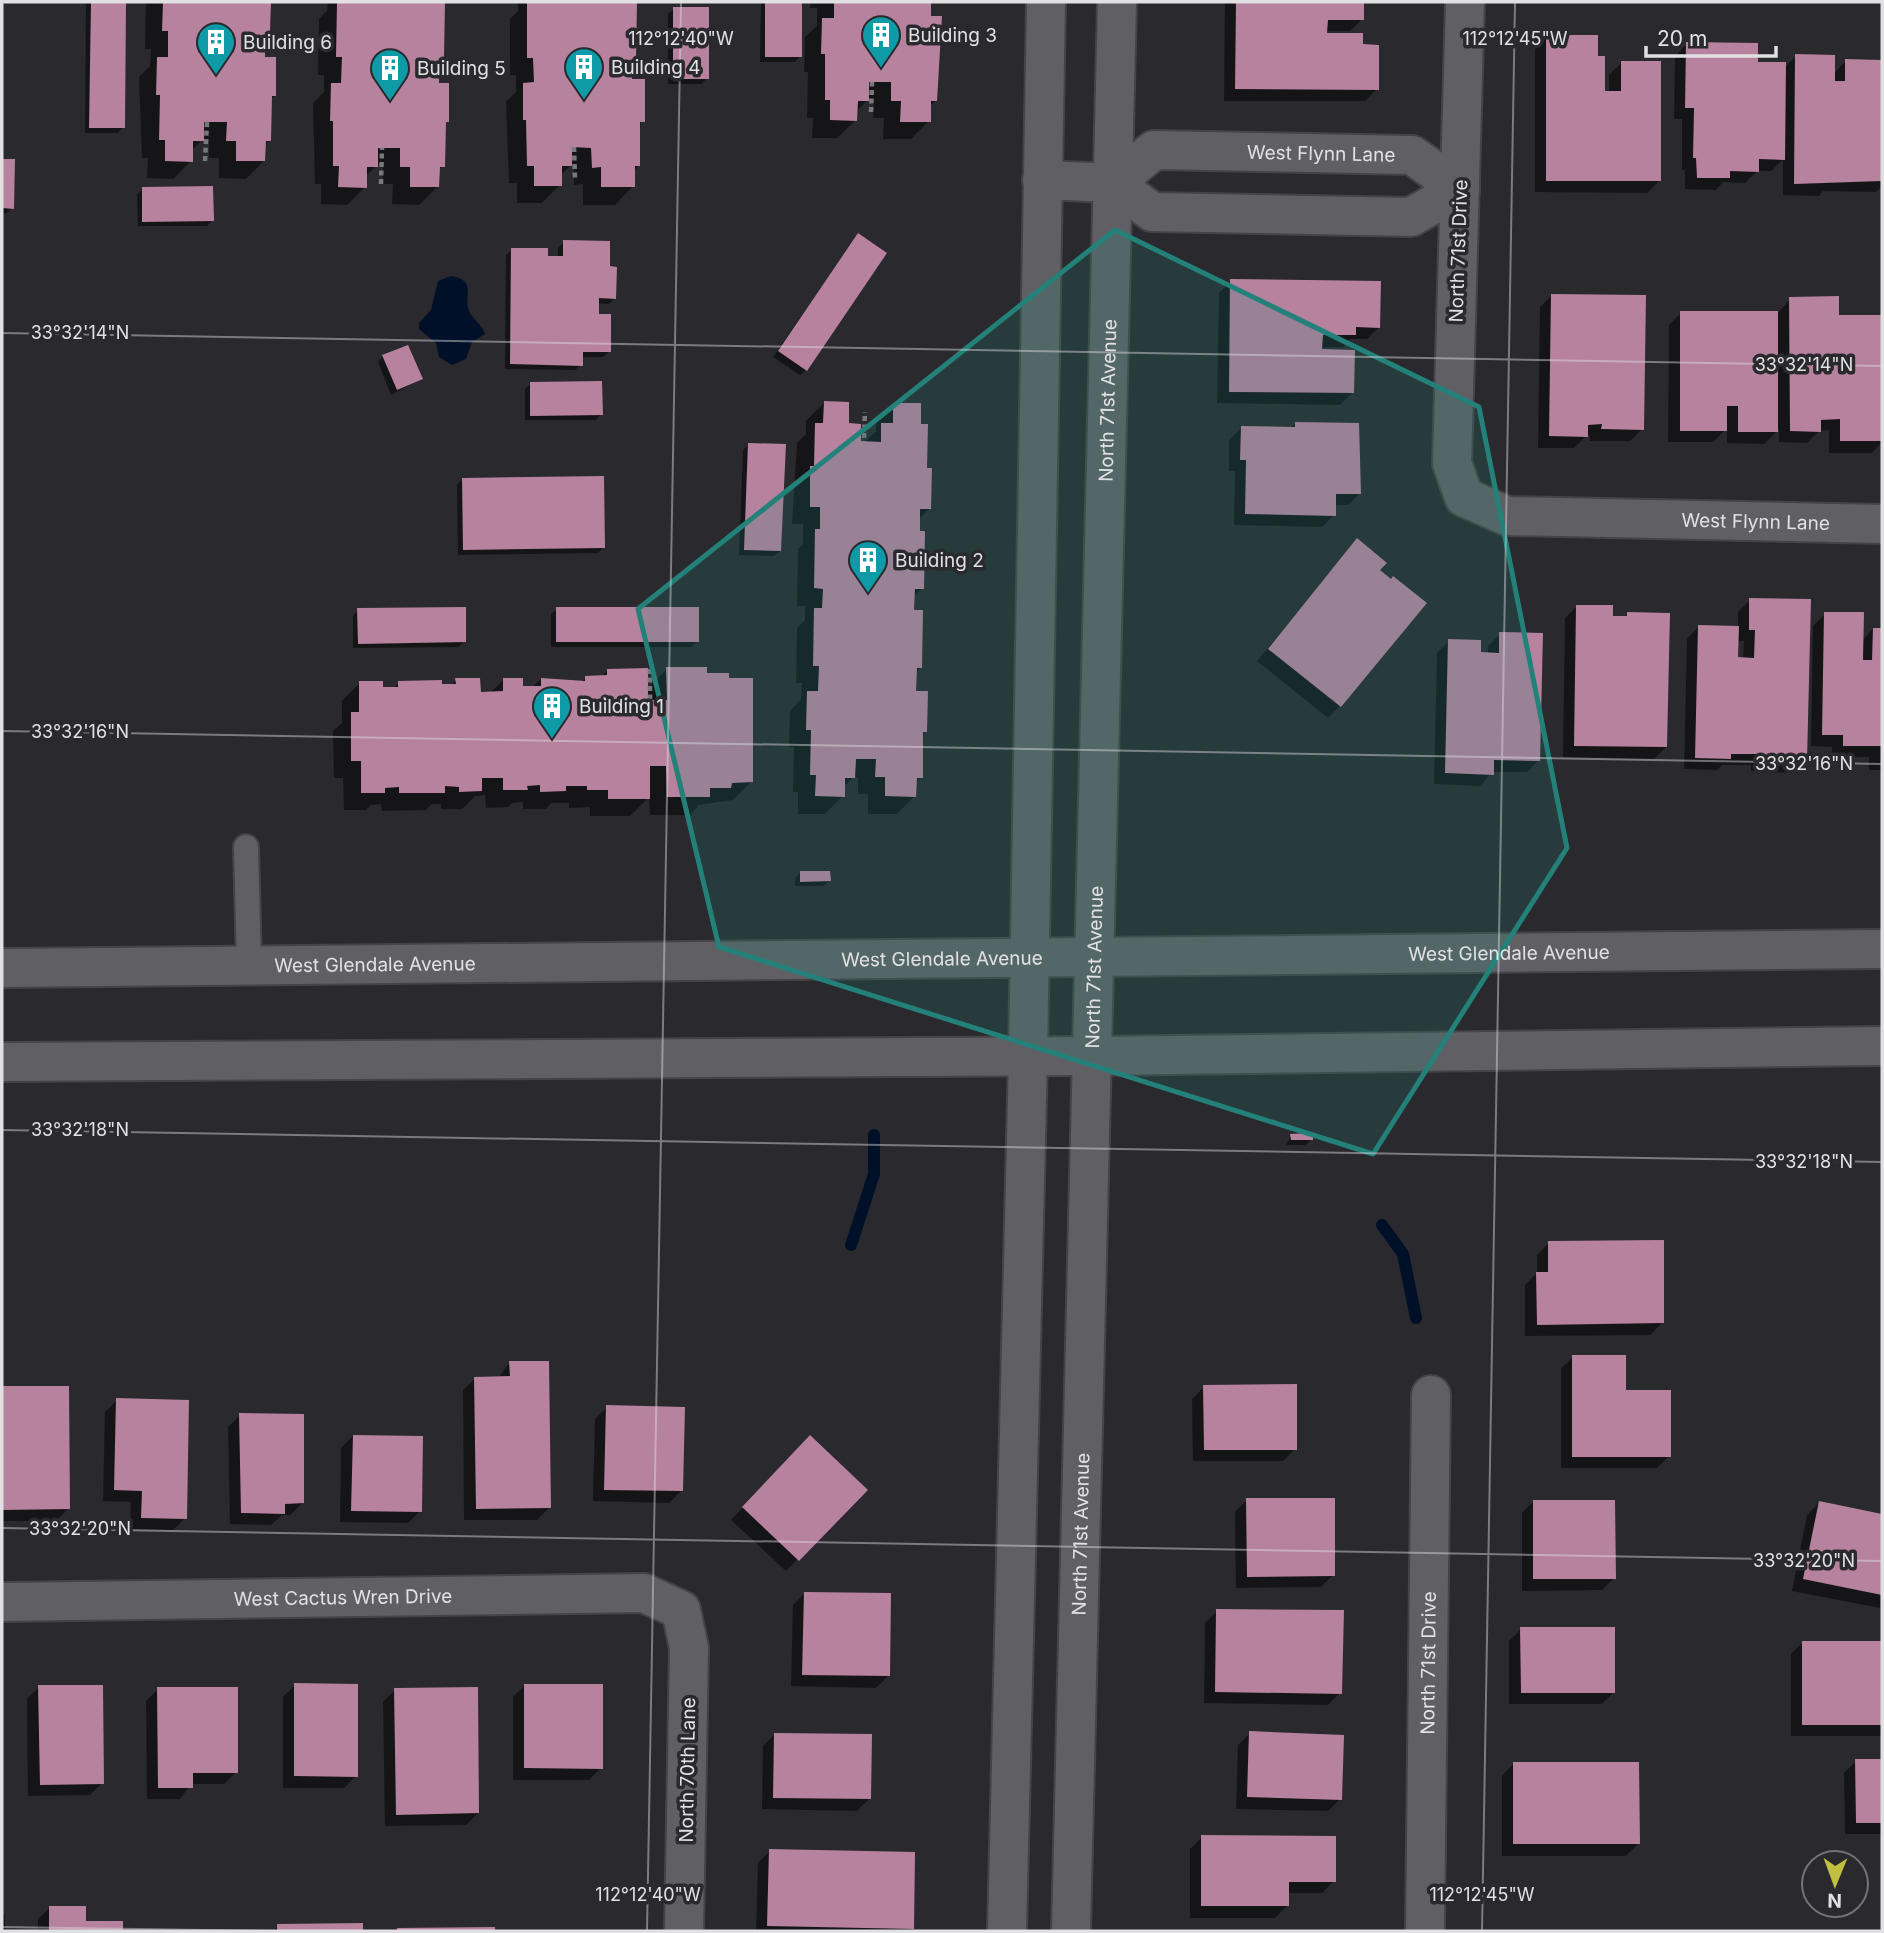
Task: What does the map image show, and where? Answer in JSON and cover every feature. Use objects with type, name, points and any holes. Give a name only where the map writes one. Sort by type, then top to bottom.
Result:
[{"type":"street","points":[[1007,1931],[1028,1056],[1046,2]]},
{"type":"street","name":"North 71st Avenue","points":[[1071,1931],[1117,2]]},
{"type":"street","name":"North 71st Drive","points":[[1464,497],[1452,463],[1465,2]]},
{"type":"street","name":"West Flynn Lane","points":[[1114,183],[1154,150],[1412,155],[1460,189]]},
{"type":"street","points":[[1042,180],[1114,183],[1152,212],[1410,216],[1460,189]]},
{"type":"street","name":"West Flynn Lane","points":[[1464,497],[1507,516],[1882,524]]},
{"type":"street","name":"West Glendale Avenue","points":[[2,968],[1882,949]]},
{"type":"street","points":[[2,1062],[1092,1056],[1882,1046]]},
{"type":"street","name":"North 71st Drive","points":[[1425,1931],[1431,1395]]},
{"type":"street","name":"West Cactus Wren Drive","points":[[2,1602],[644,1593],[681,1610]]},
{"type":"street","name":"North 70th Lane","points":[[681,1610],[689,1648],[684,1931]]},
{"type":"lane","points":[[246,847],[249,965]]},
{"type":"path","points":[[871,112],[872,82]]},
{"type":"path","points":[[205,161],[207,122]]},
{"type":"path","points":[[575,147],[575,178]]},
{"type":"path","points":[[381,184],[382,148]]},
{"type":"path","points":[[864,438],[865,412]]},
{"type":"path","points":[[650,670],[650,700]]},
{"type":"highlighted area","points":[[1115,230],[1479,407],[1567,848],[1373,1154],[719,947],[638,609]]},
{"type":"water","points":[[451,276],[459,278],[467,285],[469,311],[485,334],[472,342],[466,359],[452,365],[439,357],[436,343],[419,329],[419,323],[431,310],[438,281]]},
{"type":"building","points":[[91,2],[126,2],[125,128],[89,128]]},
{"type":"building","name":"Building 6","points":[[163,2],[271,2],[270,32],[265,32],[265,57],[276,57],[276,96],[272,96],[271,141],[266,141],[265,161],[236,161],[236,141],[226,141],[227,122],[204,122],[204,141],[193,141],[193,162],[165,161],[165,140],[159,140],[160,95],[156,95],[157,57],[168,57],[168,31],[162,31]]},
{"type":"building","name":"Building 5","points":[[337,2],[445,2],[444,58],[439,58],[439,83],[449,83],[449,122],[446,122],[445,167],[440,167],[439,187],[410,187],[410,167],[400,167],[400,148],[378,148],[378,167],[367,167],[367,188],[338,187],[339,166],[333,166],[333,121],[330,121],[331,83],[341,83],[342,57],[336,57]]},
{"type":"building","name":"Building 4","points":[[527,2],[637,2],[636,58],[632,59],[632,79],[645,79],[645,122],[640,122],[640,166],[635,166],[635,187],[601,187],[601,167],[592,168],[591,148],[572,147],[572,166],[562,166],[562,186],[534,186],[534,166],[527,166],[526,120],[523,120],[523,83],[534,82],[533,58],[527,58]]},
{"type":"building","points":[[765,2],[802,2],[802,57],[765,57]]},
{"type":"building","name":"Building 3","points":[[834,2],[931,2],[931,16],[942,16],[937,101],[931,101],[931,122],[900,122],[901,101],[891,101],[891,82],[869,82],[869,101],[858,101],[857,121],[830,120],[830,100],[825,100],[825,54],[821,54],[822,18],[834,18]]},
{"type":"building","points":[[1236,2],[1364,2],[1364,20],[1328,20],[1327,33],[1363,33],[1363,44],[1379,45],[1379,90],[1235,89]]},
{"type":"building","points":[[673,7],[709,7],[709,79],[673,79]]},
{"type":"building","points":[[1546,35],[1598,35],[1598,56],[1605,56],[1605,91],[1621,91],[1621,61],[1661,61],[1661,181],[1546,181]]},
{"type":"building","points":[[1686,42],[1758,43],[1758,62],[1786,62],[1785,160],[1759,159],[1759,172],[1730,171],[1730,178],[1697,178],[1696,158],[1693,158],[1694,108],[1685,108]]},
{"type":"building","points":[[1795,54],[1835,55],[1835,81],[1845,81],[1845,59],[1882,60],[1882,181],[1794,184]]},
{"type":"building","points":[[2,159],[15,159],[14,209],[2,208]]},
{"type":"building","points":[[213,186],[214,221],[142,222],[142,187]]},
{"type":"building","points":[[858,233],[887,253],[807,371],[778,351]]},
{"type":"building","points":[[563,240],[610,241],[610,266],[617,267],[616,299],[599,298],[599,314],[611,314],[611,352],[583,352],[583,366],[510,364],[511,248],[548,248],[548,256],[563,256]]},
{"type":"building","points":[[1230,279],[1381,281],[1380,328],[1356,327],[1356,335],[1323,335],[1322,349],[1355,350],[1354,393],[1229,392]]},
{"type":"building","points":[[1551,294],[1646,295],[1644,430],[1601,429],[1602,424],[1588,425],[1588,437],[1549,436]]},
{"type":"building","points":[[1839,296],[1839,315],[1882,315],[1882,441],[1840,441],[1840,419],[1821,420],[1821,432],[1790,431],[1789,297]]},
{"type":"building","points":[[1680,311],[1778,311],[1778,432],[1738,432],[1738,406],[1727,406],[1727,431],[1680,431]]},
{"type":"building","points":[[408,345],[423,379],[397,390],[382,355]]},
{"type":"building","points":[[602,381],[603,415],[530,416],[530,382]]},
{"type":"building","name":"Building 2","points":[[824,401],[849,402],[849,423],[861,424],[861,441],[881,442],[881,423],[893,423],[893,403],[921,403],[921,424],[928,424],[927,468],[932,468],[931,509],[920,509],[920,531],[925,531],[924,589],[915,589],[914,610],[923,610],[922,668],[917,668],[916,691],[928,691],[927,732],[923,732],[923,778],[917,778],[916,797],[885,796],[885,777],[875,777],[876,759],[856,759],[855,778],[845,778],[845,797],[815,796],[816,775],[810,775],[811,730],[806,730],[807,691],[818,691],[819,666],[813,666],[814,608],[822,608],[823,589],[814,588],[815,529],[820,529],[820,507],[810,507],[810,466],[814,466],[815,423],[823,423]]},
{"type":"building","points":[[1295,422],[1359,423],[1361,494],[1336,494],[1336,516],[1245,514],[1246,460],[1240,460],[1241,426],[1295,427]]},
{"type":"building","points":[[748,443],[786,444],[781,551],[744,550]]},
{"type":"building","points":[[604,476],[605,548],[463,550],[462,478]]},
{"type":"building","points":[[1357,538],[1387,563],[1380,570],[1391,579],[1393,576],[1427,603],[1341,707],[1268,649]]},
{"type":"building","points":[[1749,598],[1811,599],[1807,761],[1762,760],[1762,754],[1731,754],[1731,759],[1695,758],[1698,625],[1739,626],[1738,657],[1754,658],[1755,630],[1749,630]]},
{"type":"building","points":[[1576,605],[1613,605],[1613,616],[1627,616],[1627,612],[1670,613],[1667,747],[1574,746]]},
{"type":"building","points":[[466,607],[466,642],[358,644],[357,608]]},
{"type":"building","points":[[556,607],[699,607],[699,642],[556,642]]},
{"type":"building","points":[[1824,612],[1864,612],[1863,660],[1872,660],[1873,628],[1882,628],[1882,746],[1843,746],[1843,735],[1822,735]]},
{"type":"building","points":[[1499,632],[1543,633],[1540,761],[1494,760],[1494,775],[1445,773],[1448,639],[1481,640],[1481,652],[1499,653]]},
{"type":"building","name":"Building 1","points":[[666,667],[707,667],[707,673],[729,673],[729,678],[753,678],[753,782],[732,783],[731,788],[710,788],[710,797],[667,797],[666,766],[650,766],[650,799],[608,799],[608,790],[587,790],[587,786],[566,786],[566,791],[540,792],[540,785],[527,786],[528,790],[503,790],[503,778],[482,778],[482,791],[459,792],[459,787],[445,786],[445,793],[399,793],[399,787],[385,788],[385,793],[361,793],[361,761],[351,761],[351,712],[359,712],[359,681],[383,681],[383,687],[398,687],[398,681],[442,680],[442,684],[456,684],[455,678],[480,678],[481,692],[503,691],[503,678],[523,678],[523,686],[541,686],[541,678],[585,681],[585,676],[607,675],[607,669],[648,668],[648,700],[667,700]]},
{"type":"building","points":[[800,871],[830,871],[831,881],[800,882]]},
{"type":"building","points":[[1313,1133],[1313,1140],[1291,1140],[1290,1134]]},
{"type":"building","points":[[1664,1240],[1664,1323],[1537,1325],[1536,1272],[1548,1272],[1548,1241]]},
{"type":"building","points":[[1572,1355],[1626,1355],[1626,1390],[1671,1390],[1671,1457],[1572,1457]]},
{"type":"building","points":[[509,1361],[549,1361],[551,1508],[476,1509],[474,1377],[510,1376]]},
{"type":"building","points":[[1297,1384],[1297,1450],[1204,1450],[1203,1385]]},
{"type":"building","points":[[2,1386],[69,1386],[70,1509],[2,1510]]},
{"type":"building","points":[[116,1398],[189,1400],[187,1519],[141,1518],[142,1491],[114,1490]]},
{"type":"building","points":[[606,1405],[685,1407],[683,1491],[604,1490]]},
{"type":"building","points":[[239,1413],[304,1414],[304,1503],[285,1504],[285,1514],[241,1513]]},
{"type":"building","points":[[353,1435],[423,1436],[422,1512],[351,1511]]},
{"type":"building","points":[[810,1435],[868,1490],[799,1561],[742,1507]]},
{"type":"building","points":[[1246,1498],[1335,1498],[1335,1576],[1247,1577]]},
{"type":"building","points":[[1533,1500],[1615,1500],[1616,1579],[1533,1579]]},
{"type":"building","points":[[1819,1501],[1882,1514],[1882,1595],[1803,1579]]},
{"type":"building","points":[[804,1592],[891,1593],[890,1676],[802,1675]]},
{"type":"building","points":[[1216,1609],[1344,1610],[1342,1694],[1215,1692]]},
{"type":"building","points":[[1520,1627],[1615,1627],[1615,1693],[1521,1693]]},
{"type":"building","points":[[1802,1641],[1882,1641],[1882,1725],[1802,1725]]},
{"type":"building","points":[[294,1683],[358,1684],[358,1777],[294,1776]]},
{"type":"building","points":[[524,1684],[603,1684],[603,1769],[524,1768]]},
{"type":"building","points":[[38,1685],[103,1685],[104,1784],[40,1785]]},
{"type":"building","points":[[157,1687],[238,1687],[238,1773],[193,1773],[193,1788],[158,1788]]},
{"type":"building","points":[[478,1687],[479,1813],[396,1815],[394,1688]]},
{"type":"building","points":[[1249,1731],[1344,1735],[1342,1800],[1247,1797]]},
{"type":"building","points":[[774,1733],[872,1734],[871,1799],[773,1798]]},
{"type":"building","points":[[1855,1759],[1882,1759],[1882,1823],[1856,1823]]},
{"type":"building","points":[[1513,1762],[1639,1762],[1640,1844],[1513,1844]]},
{"type":"building","points":[[1201,1835],[1336,1836],[1336,1882],[1289,1882],[1289,1906],[1201,1906]]},
{"type":"building","points":[[769,1849],[915,1852],[914,1929],[767,1926]]},
{"type":"building","points":[[49,1906],[86,1906],[86,1921],[123,1921],[123,1931],[49,1931]]},
{"type":"building","points":[[363,1923],[363,1931],[277,1931],[277,1924]]},
{"type":"building","points":[[495,1927],[495,1931],[397,1931],[397,1928]]},
{"type":"waterway","points":[[851,1245],[874,1174],[874,1135]]},
{"type":"waterway","points":[[1382,1225],[1403,1254],[1416,1318]]},
{"type":"place","name":"Building 3","points":[[881,69]]},
{"type":"place","name":"Building 6","points":[[216,76]]},
{"type":"place","name":"Building 4","points":[[584,101]]},
{"type":"place","name":"Building 5","points":[[390,102]]},
{"type":"place","name":"Building 2","points":[[868,594]]},
{"type":"place","name":"Building 1","points":[[552,740]]}]
